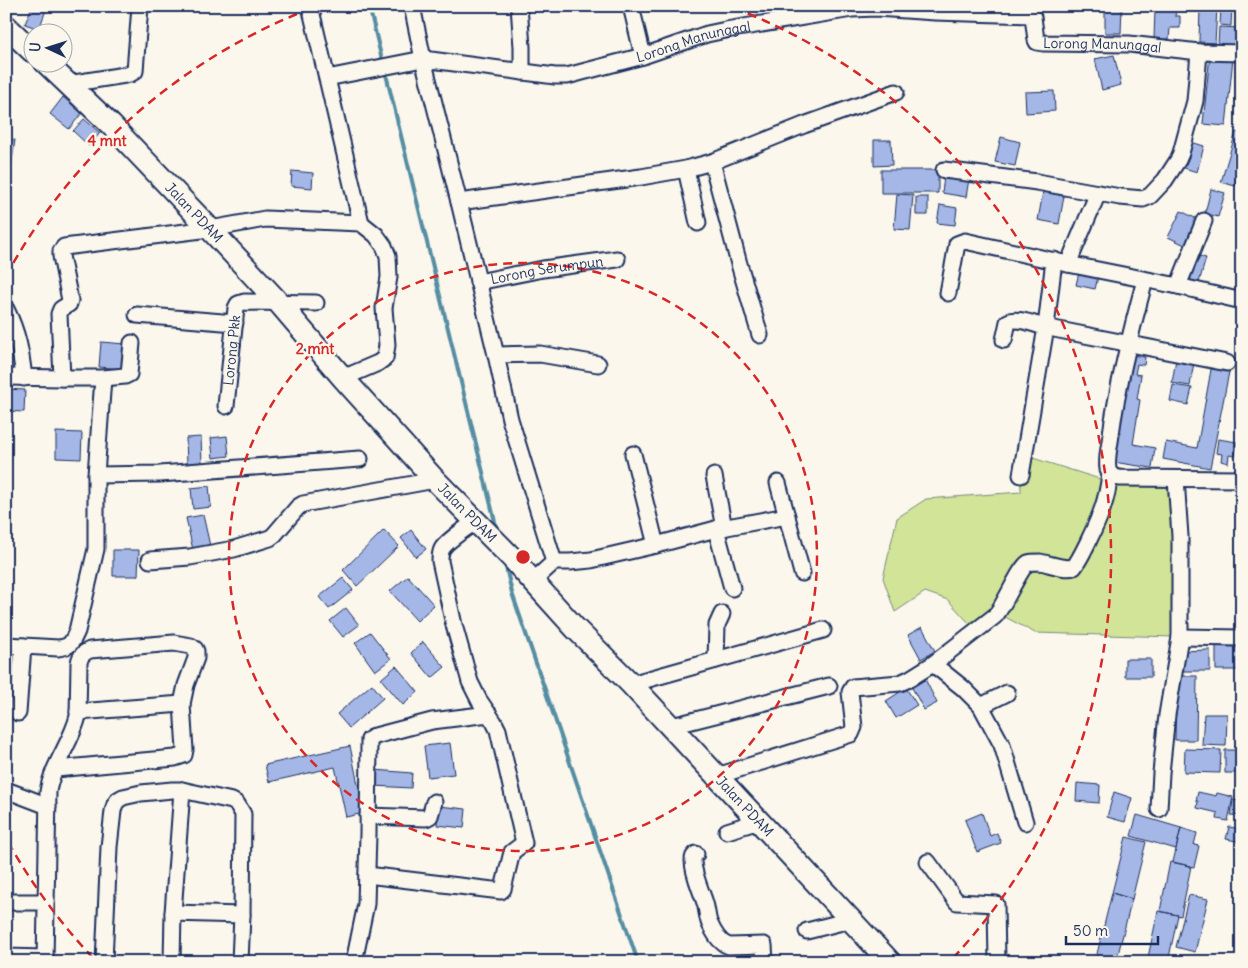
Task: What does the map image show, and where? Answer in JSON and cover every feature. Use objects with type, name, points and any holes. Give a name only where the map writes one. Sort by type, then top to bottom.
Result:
[{"type":"street","points":[[68,84],[126,75],[134,71],[140,6]]},
{"type":"street","points":[[310,6],[361,223]]},
{"type":"street","points":[[412,6],[422,60],[459,202],[510,419],[554,562]]},
{"type":"street","points":[[519,6],[522,72]]},
{"type":"street","points":[[631,6],[643,56]]},
{"type":"street","name":"Lorong Manunggal","points":[[327,78],[422,60],[567,76],[643,56],[707,34],[827,12],[866,8],[935,9],[1030,15],[1033,17],[1036,40],[1039,43],[1129,44],[1199,52],[1242,53]]},
{"type":"street","points":[[6,26],[22,41]]},
{"type":"street","points":[[944,170],[1036,182],[1137,199],[1150,196],[1178,160],[1195,101],[1199,52]]},
{"type":"street","name":"Jalan PDAM","points":[[55,72],[111,126],[210,229],[434,480],[512,557],[576,628],[672,726],[890,962]]},
{"type":"street","points":[[459,202],[686,169],[712,162],[804,125],[896,92]]},
{"type":"street","points":[[712,162],[760,334]]},
{"type":"street","points":[[686,169],[698,223]]},
{"type":"street","points":[[1021,475],[1046,327],[1061,262],[1098,193]]},
{"type":"street","points":[[62,378],[59,314],[61,309],[69,304],[70,300],[61,256],[62,249],[210,229],[265,219],[361,223],[376,235],[384,246],[388,256],[389,277],[384,308],[387,344],[385,358],[378,363],[343,378]]},
{"type":"street","points":[[1178,286],[1204,221]]},
{"type":"street","points":[[948,293],[957,244],[965,241],[1242,301]]},
{"type":"street","name":"Lorong Serumpun","points":[[478,282],[544,269],[617,259]]},
{"type":"street","points":[[717,776],[848,736],[853,732],[854,728],[850,698],[850,692],[853,687],[900,683],[932,664],[995,616],[1026,565],[1034,562],[1068,568],[1076,566],[1103,510],[1108,492],[1110,474],[1108,471],[1109,451],[1115,408],[1128,343],[1145,280]]},
{"type":"street","name":"Lorong Pkk","points":[[226,406],[236,308],[240,303],[244,302],[278,303]]},
{"type":"street","points":[[278,303],[316,303]]},
{"type":"street","points":[[6,309],[15,328],[22,352],[24,378]]},
{"type":"street","points":[[137,315],[235,324]]},
{"type":"street","points":[[1004,340],[1007,324],[1010,320],[1015,319],[1046,327],[1227,363]]},
{"type":"street","points":[[6,377],[103,378],[125,376],[129,374],[132,342]]},
{"type":"street","points":[[496,355],[540,354],[598,364]]},
{"type":"street","points":[[6,645],[64,648],[73,641],[77,631],[96,549],[96,475],[103,378]]},
{"type":"street","points":[[633,454],[656,545]]},
{"type":"street","points":[[96,475],[160,474],[360,459]]},
{"type":"street","points":[[1110,474],[1119,478],[1242,479]]},
{"type":"street","points":[[714,476],[720,528],[732,588]]},
{"type":"street","points":[[1159,810],[1166,724],[1180,637],[1180,536],[1176,479]]},
{"type":"street","points":[[150,560],[234,549],[270,538],[303,504],[434,480]]},
{"type":"street","points":[[778,483],[802,573]]},
{"type":"street","points":[[533,582],[554,562],[591,560],[720,528],[786,516]]},
{"type":"street","points":[[367,874],[497,892],[501,891],[512,852],[524,843],[498,730],[470,682],[454,625],[440,556],[442,548],[447,543],[481,526]]},
{"type":"street","points":[[716,660],[717,625],[722,614]]},
{"type":"street","points":[[631,684],[823,630]]},
{"type":"street","points":[[1180,637],[1242,638]]},
{"type":"street","points":[[6,957],[45,960],[50,784],[51,778],[73,732],[78,712],[80,657],[90,650],[168,643],[191,646],[196,651],[196,658],[186,685],[182,704],[185,750],[182,756],[56,768]]},
{"type":"street","points":[[18,713],[23,646]]},
{"type":"street","points":[[932,664],[963,688],[981,706],[1002,745],[1025,822]]},
{"type":"street","points":[[672,726],[829,686]]},
{"type":"street","points":[[981,706],[1007,693]]},
{"type":"street","points":[[78,712],[182,704]]},
{"type":"street","points":[[354,962],[366,904],[368,744],[371,738],[432,721],[489,714]]},
{"type":"street","points":[[6,790],[48,806]]},
{"type":"street","points":[[104,962],[109,847],[115,804],[123,797],[140,793],[172,790],[182,790],[232,801],[237,804],[243,814],[240,962]]},
{"type":"street","points":[[172,962],[182,790]]},
{"type":"street","points":[[368,816],[426,818],[430,816],[434,802]]},
{"type":"street","points":[[727,831],[759,821]]},
{"type":"street","points":[[696,854],[692,860],[694,868],[706,904],[709,922],[720,941],[728,946],[764,945],[765,962]]},
{"type":"street","points":[[928,862],[957,902],[996,904],[997,962]]},
{"type":"street","points":[[6,902],[46,902]]},
{"type":"street","points":[[174,913],[242,915]]},
{"type":"street","points":[[807,931],[850,920]]},
{"type":"green space","points":[[1020,454],[1103,480],[1173,484],[1175,637],[1035,633],[994,611],[969,623],[948,600],[925,592],[895,612],[883,578],[897,518],[926,499],[1021,492]]},
{"type":"building","points":[[32,6],[46,10],[42,22],[26,22]]},
{"type":"building","points":[[1105,6],[1122,6],[1121,33],[1105,33]]},
{"type":"building","points":[[1221,6],[1232,6],[1231,26],[1220,25]]},
{"type":"building","points":[[1200,7],[1217,8],[1215,43],[1199,42]]},
{"type":"building","points":[[1155,9],[1176,10],[1175,16],[1180,16],[1180,28],[1170,28],[1169,39],[1154,39]]},
{"type":"building","points":[[1219,27],[1242,28],[1242,46],[1218,44]]},
{"type":"building","points":[[1114,55],[1121,85],[1102,90],[1095,59]]},
{"type":"building","points":[[1210,55],[1233,58],[1226,126],[1203,124]]},
{"type":"building","points":[[1054,91],[1055,111],[1026,113],[1025,92]]},
{"type":"building","points":[[63,97],[82,113],[69,129],[50,114]]},
{"type":"building","points":[[84,119],[100,133],[89,146],[73,131]]},
{"type":"building","points":[[1236,132],[1242,134],[1242,161],[1235,186],[1221,182]]},
{"type":"building","points":[[1001,137],[1020,142],[1015,166],[995,162]]},
{"type":"building","points":[[6,139],[15,140],[11,169],[6,168]]},
{"type":"building","points":[[874,140],[891,140],[892,165],[874,166]]},
{"type":"building","points":[[1188,141],[1204,146],[1197,172],[1181,167]]},
{"type":"building","points":[[881,170],[938,170],[938,193],[881,193]]},
{"type":"building","points":[[292,171],[313,173],[312,188],[291,186]]},
{"type":"building","points":[[944,176],[969,179],[966,197],[942,193]]},
{"type":"building","points":[[1211,189],[1225,193],[1218,217],[1205,213]]},
{"type":"building","points":[[1043,192],[1064,196],[1059,224],[1038,220]]},
{"type":"building","points":[[897,194],[913,195],[910,230],[894,229]]},
{"type":"building","points":[[916,197],[928,197],[928,215],[916,215]]},
{"type":"building","points":[[940,205],[957,208],[955,225],[937,223]]},
{"type":"building","points":[[1181,211],[1199,220],[1187,246],[1168,237]]},
{"type":"building","points":[[1192,254],[1206,258],[1198,286],[1184,282]]},
{"type":"building","points":[[1080,268],[1099,273],[1095,289],[1076,285]]},
{"type":"building","points":[[101,342],[125,344],[123,369],[99,367]]},
{"type":"building","points":[[1132,355],[1145,357],[1144,365],[1137,364],[1135,374],[1141,375],[1137,399],[1140,400],[1133,444],[1155,448],[1152,468],[1113,462]]},
{"type":"building","points":[[1176,359],[1194,362],[1190,386],[1172,383]]},
{"type":"building","points":[[1212,364],[1230,367],[1210,468],[1163,459],[1166,442],[1197,448]]},
{"type":"building","points":[[1173,385],[1192,388],[1188,405],[1170,401]]},
{"type":"building","points":[[6,389],[25,390],[24,412],[6,411]]},
{"type":"building","points":[[56,432],[82,433],[81,459],[56,458]]},
{"type":"building","points":[[227,436],[229,456],[213,458],[211,438]]},
{"type":"building","points":[[201,437],[202,463],[187,464],[186,438]]},
{"type":"building","points":[[1218,439],[1237,442],[1235,456],[1229,455],[1228,463],[1221,461],[1222,454],[1216,453]]},
{"type":"building","points":[[209,486],[211,507],[193,509],[191,488]]},
{"type":"building","points":[[203,515],[210,546],[193,550],[186,518]]},
{"type":"building","points":[[384,530],[399,546],[357,586],[343,570]]},
{"type":"building","points":[[411,530],[426,549],[416,557],[401,538]]},
{"type":"building","points":[[113,550],[139,550],[138,576],[113,576]]},
{"type":"building","points":[[408,576],[434,605],[417,621],[390,591]]},
{"type":"building","points":[[343,578],[353,590],[329,609],[319,597]]},
{"type":"building","points":[[346,608],[359,625],[343,637],[330,621]]},
{"type":"building","points":[[922,627],[935,651],[921,659],[908,635]]},
{"type":"building","points":[[370,632],[391,659],[375,671],[355,643]]},
{"type":"building","points":[[423,642],[445,667],[432,678],[411,653]]},
{"type":"building","points":[[1216,646],[1242,647],[1242,670],[1216,670]]},
{"type":"building","points":[[1210,650],[1210,671],[1180,671],[1180,651]]},
{"type":"building","points":[[1125,659],[1151,659],[1151,677],[1125,677]]},
{"type":"building","points":[[396,666],[418,692],[403,705],[381,679]]},
{"type":"building","points":[[1176,676],[1197,676],[1196,740],[1175,740]]},
{"type":"building","points":[[924,677],[937,703],[924,710],[910,684]]},
{"type":"building","points":[[372,684],[383,698],[349,728],[337,714]]},
{"type":"building","points":[[906,688],[917,705],[896,718],[886,701]]},
{"type":"building","points":[[1204,714],[1227,714],[1226,746],[1202,745]]},
{"type":"building","points":[[450,743],[454,774],[428,777],[424,746]]},
{"type":"building","points":[[350,746],[364,813],[346,817],[335,767],[269,782],[265,765]]},
{"type":"building","points":[[1185,749],[1221,750],[1220,773],[1184,772]]},
{"type":"building","points":[[1225,750],[1242,750],[1242,773],[1225,773]]},
{"type":"building","points":[[375,770],[412,773],[411,788],[374,786]]},
{"type":"building","points":[[1077,783],[1100,785],[1099,803],[1076,801]]},
{"type":"building","points":[[1114,792],[1132,798],[1125,822],[1107,817]]},
{"type":"building","points":[[1198,792],[1216,796],[1217,793],[1233,797],[1228,821],[1217,819],[1218,813],[1197,808]]},
{"type":"building","points":[[1233,800],[1242,801],[1242,816],[1231,815]]},
{"type":"building","points":[[439,806],[466,809],[464,828],[437,825]]},
{"type":"building","points":[[982,813],[990,836],[997,833],[1001,843],[977,852],[965,820]]},
{"type":"building","points":[[1137,815],[1181,828],[1176,849],[1131,836]]},
{"type":"building","points":[[1229,827],[1242,829],[1242,842],[1226,839]]},
{"type":"building","points":[[1181,828],[1197,833],[1194,845],[1199,846],[1194,867],[1173,862]]},
{"type":"building","points":[[1126,837],[1146,842],[1132,899],[1112,893]]},
{"type":"building","points":[[1170,862],[1191,866],[1181,916],[1160,911]]},
{"type":"building","points":[[1112,893],[1132,899],[1116,962],[1095,962]]},
{"type":"building","points":[[1189,895],[1208,899],[1195,952],[1176,947]]},
{"type":"building","points":[[1158,911],[1178,915],[1168,962],[1147,962]]},
{"type":"building","points":[[1173,957],[1190,962],[1172,962]]},
{"type":"waterway","points":[[369,6],[383,64]]},
{"type":"waterway","points":[[385,70],[497,530]]},
{"type":"waterway","points":[[505,563],[512,593],[638,962]]}]
